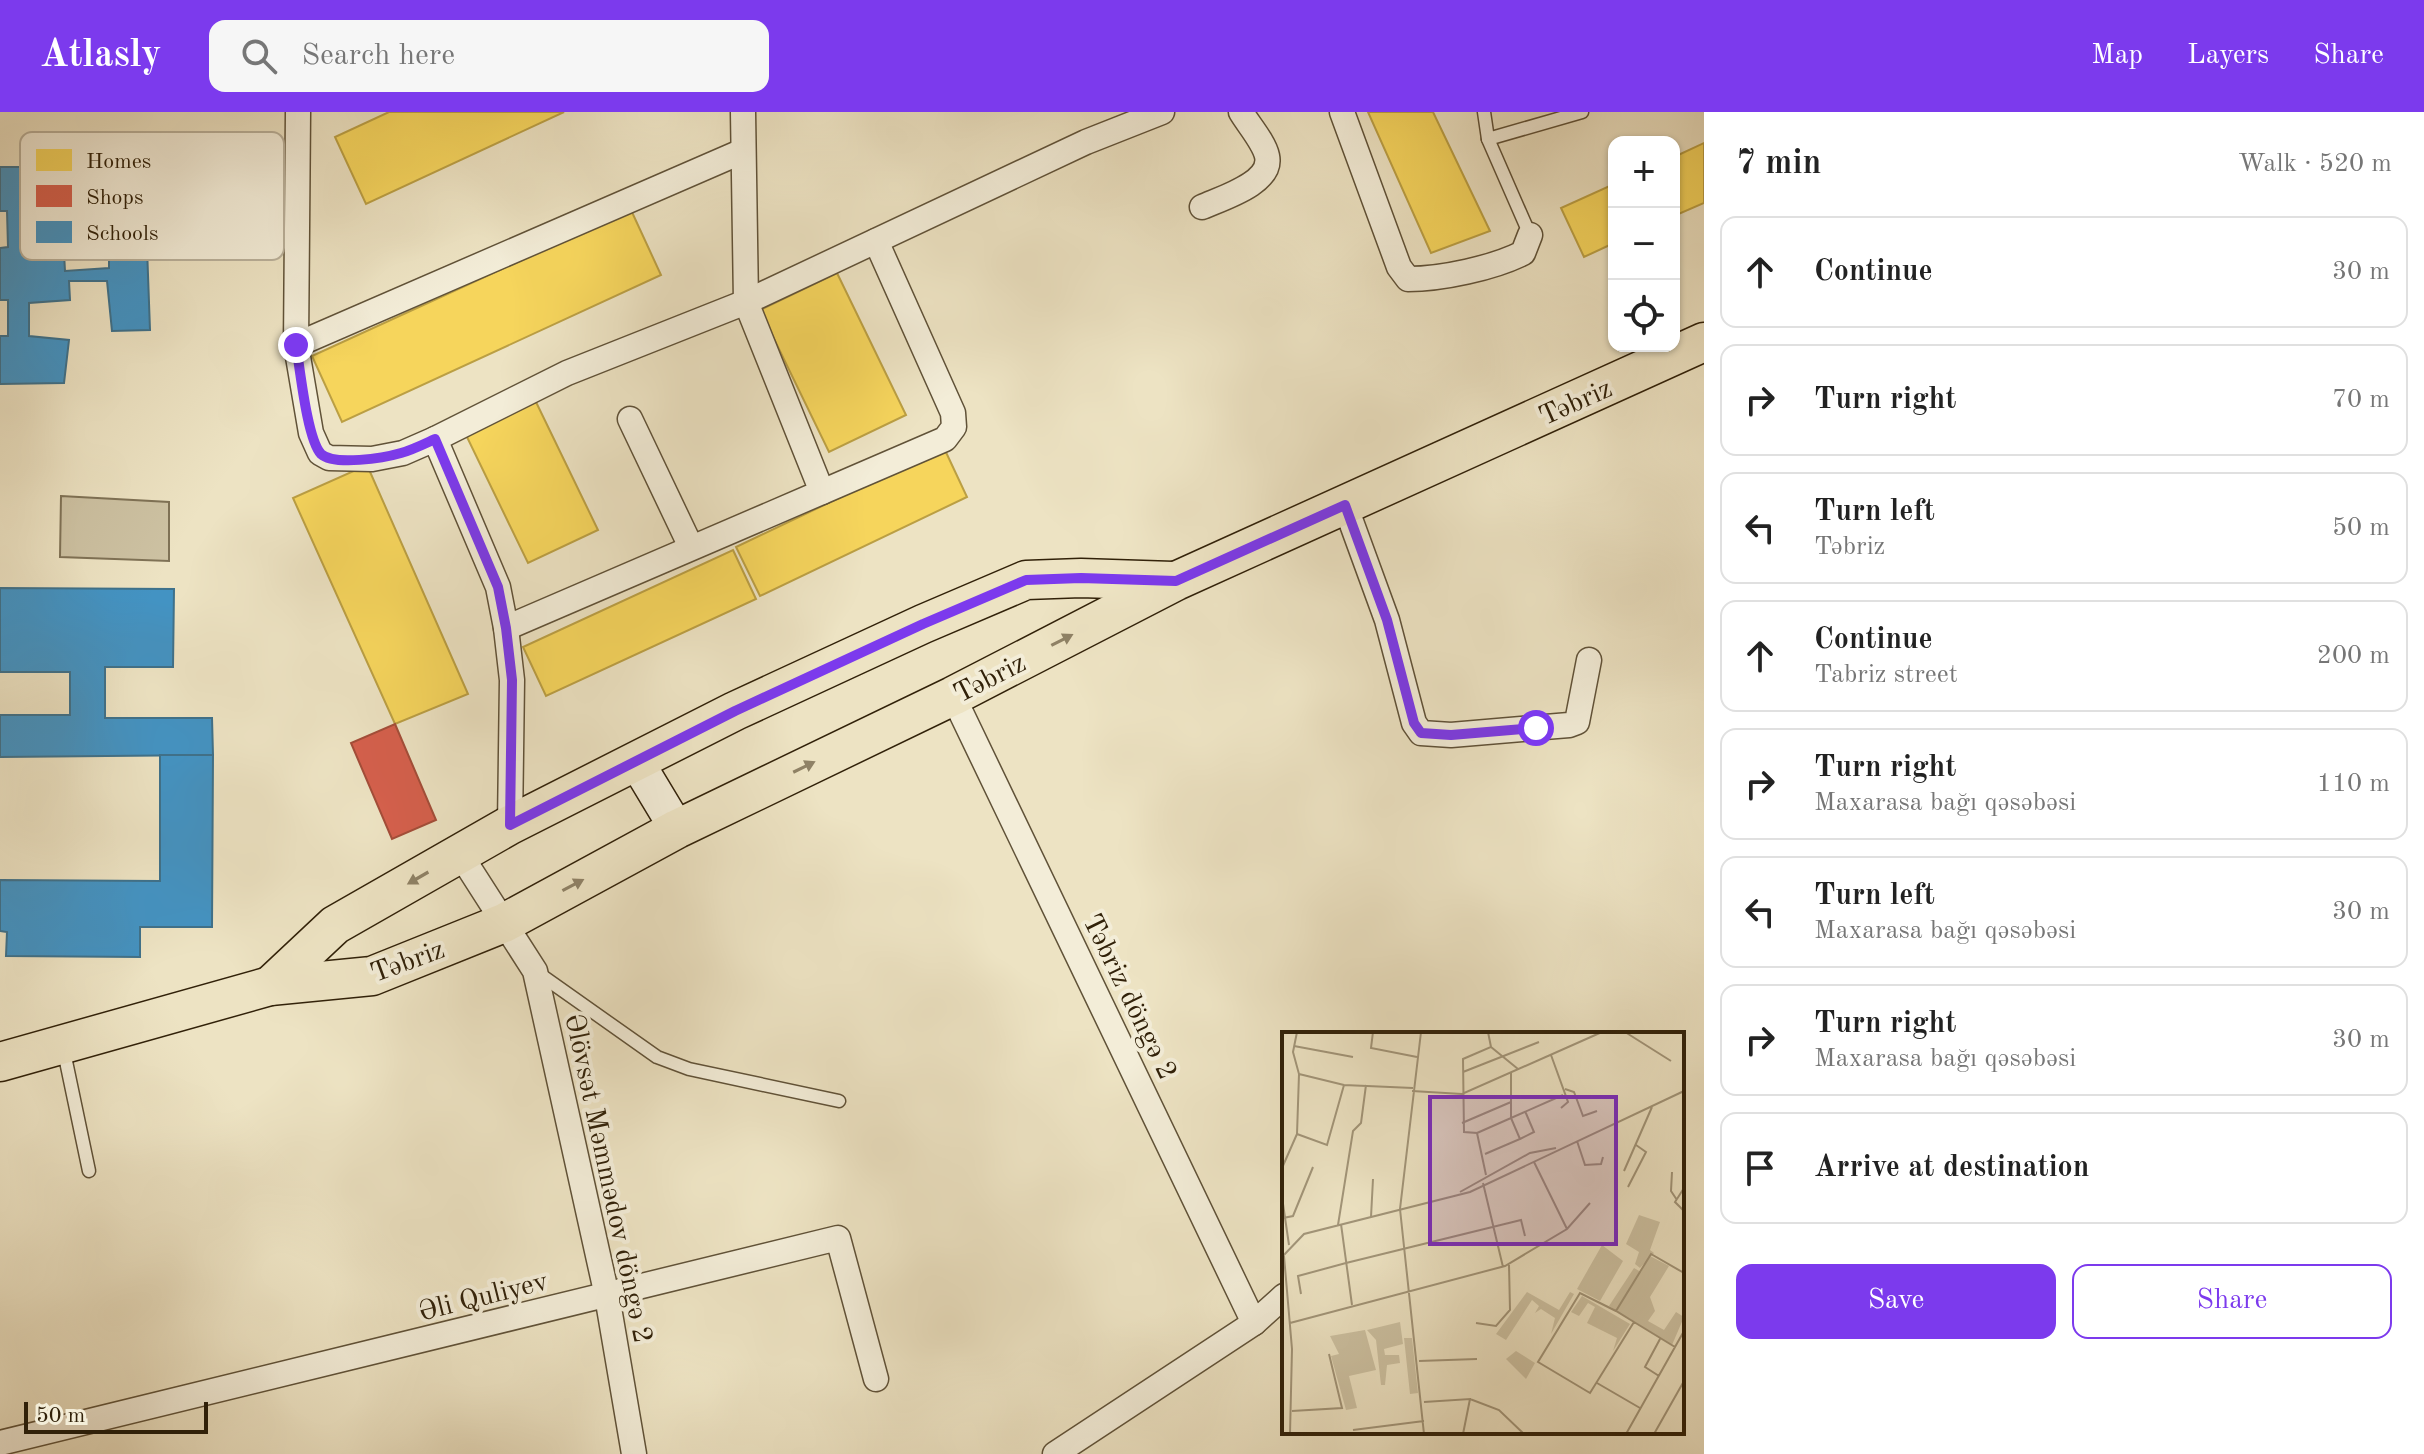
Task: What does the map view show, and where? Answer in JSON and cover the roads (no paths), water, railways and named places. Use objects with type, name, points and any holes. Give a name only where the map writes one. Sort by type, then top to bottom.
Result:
[{"type":"main road","name":"Təbriz","points":[[0,1062],[270,986],[372,976],[504,923],[677,829],[953,696],[1176,581],[1704,342]]},
{"type":"main road","name":"Təbriz","points":[[270,986],[335,925],[510,825],[778,691],[923,624],[1026,580],[1176,581]]},
{"type":"main road","points":[[636,761],[677,829]]},
{"type":"street","points":[[298,112],[296,345],[311,433],[320,453],[329,458],[372,459],[403,453],[435,439],[567,373],[746,302],[1086,142],[1162,112]]},
{"type":"street","points":[[743,112],[746,302],[822,492]]},
{"type":"street","points":[[1202,207],[1256,182],[1266,169],[1267,155],[1241,112]]},
{"type":"street","points":[[1342,112],[1399,267],[1408,279],[1423,279],[1514,258],[1523,253],[1530,235]]},
{"type":"street","points":[[296,345],[743,151]]},
{"type":"street","points":[[506,628],[945,439],[954,427],[953,413],[876,241]]},
{"type":"street","points":[[630,419],[691,547]]},
{"type":"street","points":[[435,439],[498,587],[506,628],[512,680],[510,825]]},
{"type":"street","points":[[1345,505],[1387,620],[1414,723],[1421,733],[1451,735],[1577,722],[1589,660]]},
{"type":"street","name":"Təbriz döngə 2","points":[[953,696],[1254,1323]]},
{"type":"street","name":"Əlövsət Məmmədov döngə 2","points":[[460,854],[535,971],[607,1296],[634,1454]]},
{"type":"street","name":"Əli Quliyev","points":[[0,1443],[838,1238],[876,1379]]},
{"type":"street","points":[[1055,1454],[1254,1323],[1282,1298]]},
{"type":"lane","points":[[1484,112],[1488,139],[1530,235]]},
{"type":"lane","points":[[1488,139],[1582,112]]},
{"type":"lane","points":[[535,971],[657,1057],[689,1069],[839,1101]]},
{"type":"lane","points":[[63,1044],[89,1171]]}]
